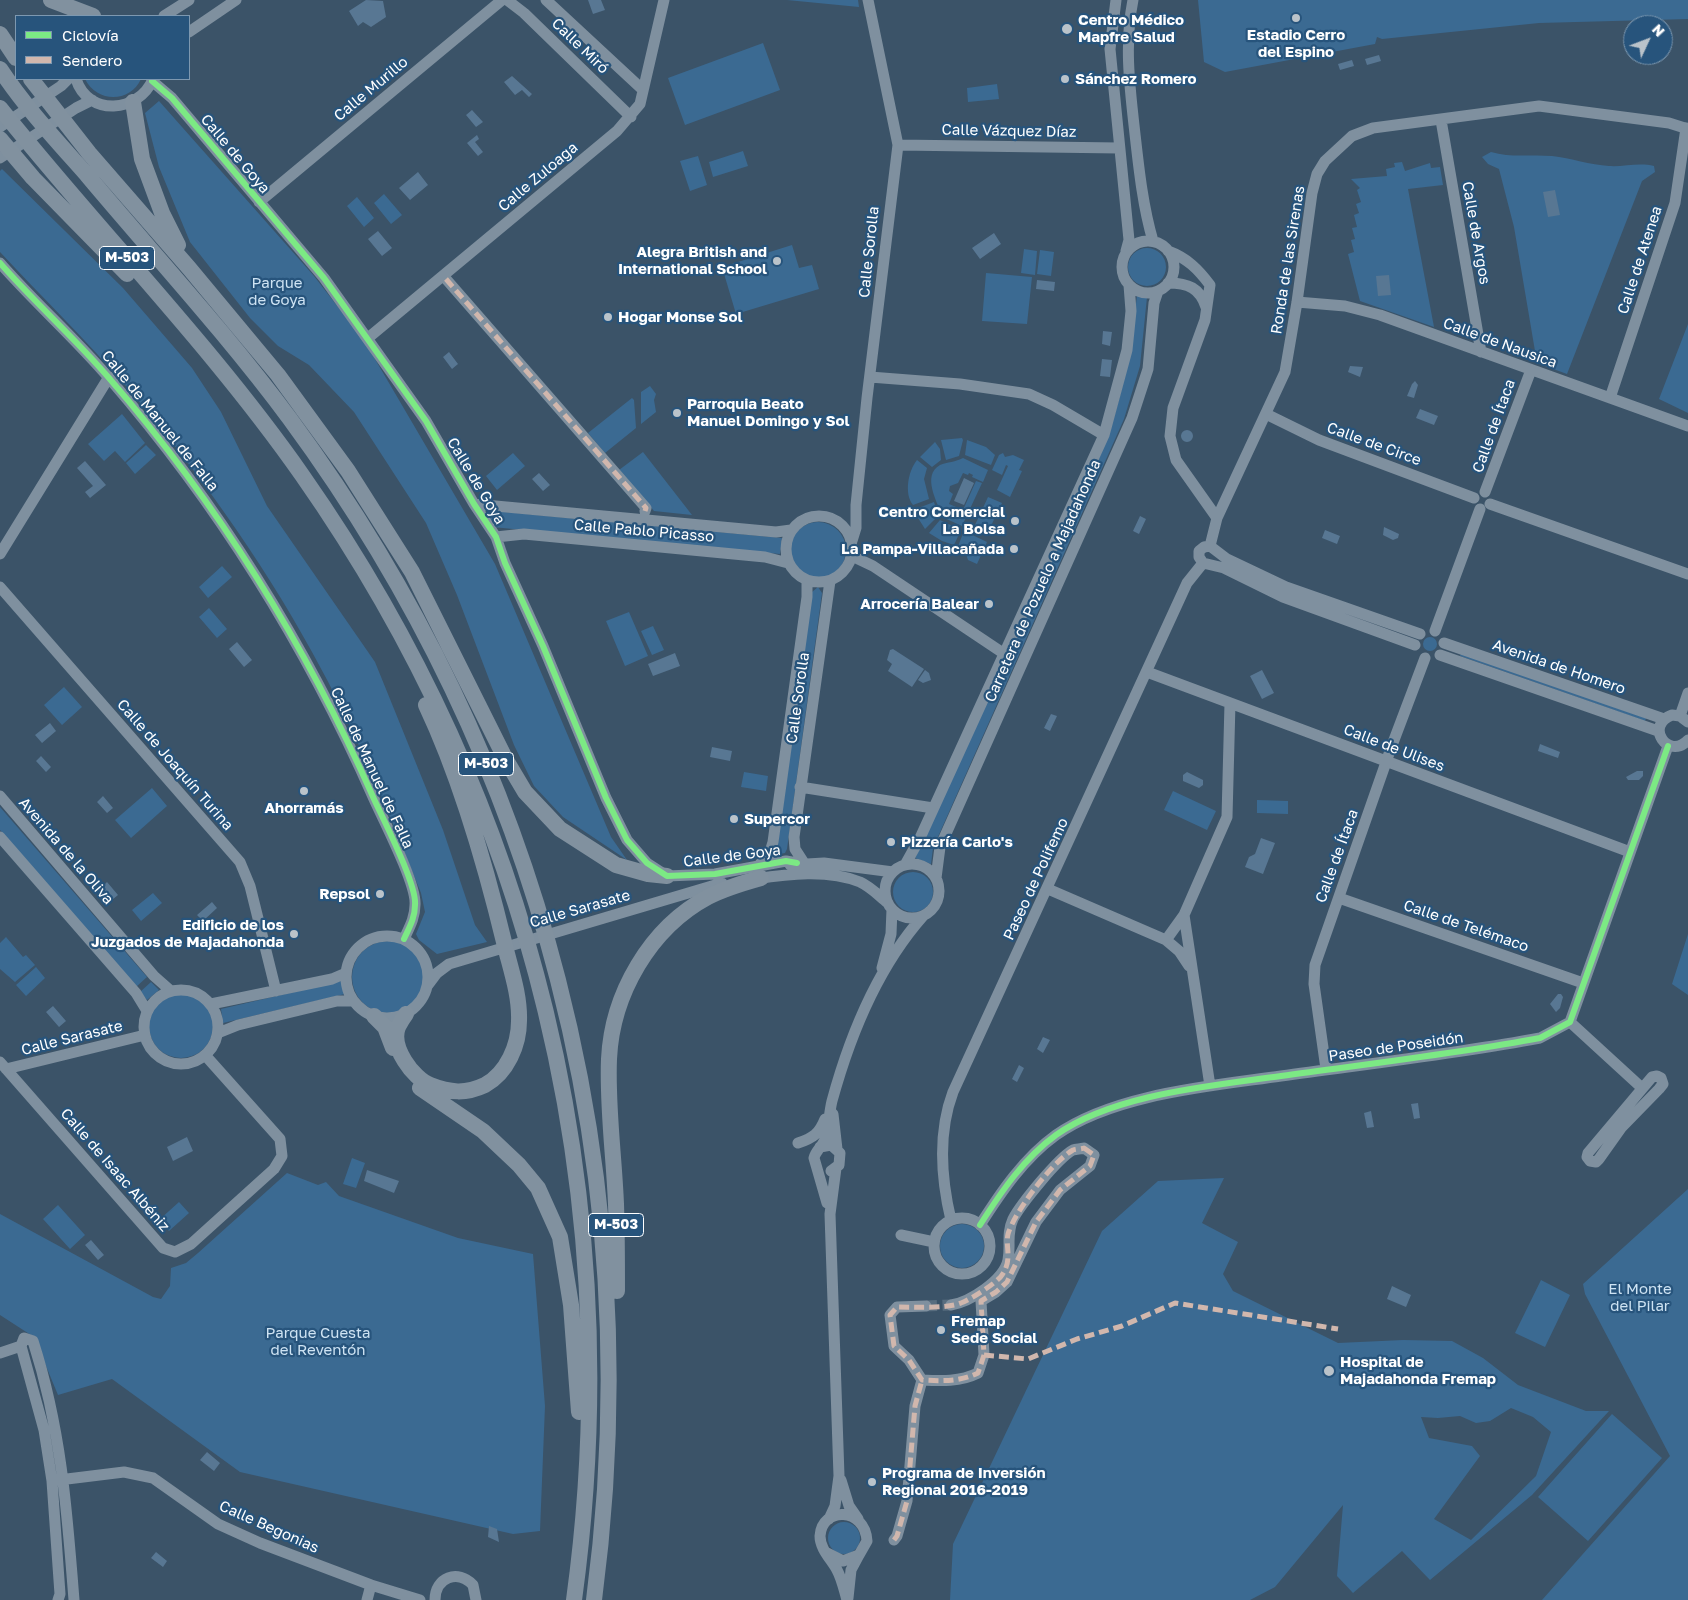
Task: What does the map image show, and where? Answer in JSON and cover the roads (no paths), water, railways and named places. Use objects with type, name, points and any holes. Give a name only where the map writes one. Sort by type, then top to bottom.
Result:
[{"type":"highway","points":[[51,0],[90,15]]},
{"type":"highway","points":[[0,34],[15,56]]},
{"type":"highway","name":"M-503","points":[[0,69],[66,151],[258,378],[290,420],[357,517],[395,579],[432,647],[487,767],[518,848],[554,962],[571,1029],[588,1119],[602,1222],[608,1298],[610,1393]]},
{"type":"highway","points":[[32,80],[89,153],[189,268],[283,382],[348,471],[412,572],[506,760],[525,792],[560,829],[616,865],[648,874],[667,876]]},
{"type":"highway","points":[[133,102],[142,159],[162,213],[189,268]]},
{"type":"highway","name":"M-503","points":[[0,108],[254,409],[338,528],[416,661],[476,790],[500,853],[522,922],[550,1030],[576,1171],[588,1301],[590,1402],[583,1522],[574,1600]]},
{"type":"highway","points":[[0,139],[33,178],[132,278],[254,409]]},
{"type":"highway","points":[[348,471],[417,598],[432,647]]},
{"type":"highway","points":[[391,617],[408,666],[432,717],[466,809],[500,926],[515,988],[519,1021],[514,1049],[505,1069],[490,1082],[473,1091],[456,1092],[423,1082],[404,1061],[399,1050],[397,1029],[406,1014]]},
{"type":"highway","name":"M-503","points":[[594,1600],[605,1504],[610,1393],[618,1318],[616,1204],[610,1118],[609,1058],[617,1011],[635,969],[653,943],[674,921],[706,898],[761,871]]},
{"type":"highway","points":[[374,1016],[385,1027],[400,1064],[418,1087],[483,1131],[519,1165],[538,1188],[560,1237],[571,1306],[580,1400],[579,1463],[583,1522]]},
{"type":"street","points":[[166,15],[188,0]]},
{"type":"street","points":[[190,31],[236,0]]},
{"type":"street","name":"Calle Murillo","points":[[259,202],[502,0]]},
{"type":"street","name":"Calle Miró","points":[[507,0],[524,13],[630,117]]},
{"type":"street","name":"Calle Miró","points":[[546,0],[644,90]]},
{"type":"street","name":"Calle Zuloaga","points":[[368,338],[617,131],[630,117],[640,104],[664,0]]},
{"type":"street","name":"Calle Sorolla","points":[[852,541],[856,528],[855,510],[898,145],[868,0]]},
{"type":"street","points":[[1116,0],[1110,48],[1129,240],[1122,272],[1129,285],[1143,292],[1180,283],[1202,294],[1208,310]]},
{"type":"street","points":[[1133,0],[1127,48],[1128,70],[1138,163],[1147,222],[1152,241]]},
{"type":"street","points":[[76,80],[83,93],[92,100],[108,106],[125,105],[133,102],[141,97],[152,80]]},
{"type":"street","name":"Calle de Goya","points":[[152,80],[172,98],[324,278],[426,421],[474,504],[496,537],[505,563],[543,646],[606,798],[627,840],[646,863],[667,876],[761,871],[786,861],[801,863]]},
{"type":"street","points":[[0,127],[65,83]]},
{"type":"street","points":[[0,158],[76,108],[92,100]]},
{"type":"street","name":"Ronda de las Sirenas","points":[[1217,518],[1285,372],[1312,193],[1317,174],[1325,161],[1352,136],[1373,128],[1539,106],[1669,123],[1687,128]]},
{"type":"street","name":"Calle de Argos","points":[[1441,120],[1481,352]]},
{"type":"street","name":"Calle de Atenea","points":[[1610,398],[1675,203],[1687,128]]},
{"type":"street","name":"Calle Vázquez Díaz","points":[[898,145],[1120,148]]},
{"type":"street","points":[[1126,251],[1138,242],[1152,241],[1168,251],[1184,257],[1199,270],[1210,285],[1208,310],[1173,408],[1170,436],[1176,460],[1217,518],[1213,548],[1216,558],[1207,563]]},
{"type":"street","points":[[1163,287],[1173,271],[1172,257],[1168,251]]},
{"type":"street","name":"Calle de Manuel de Falla","points":[[0,263],[109,377],[215,514],[295,640],[346,736],[405,870],[416,902],[413,920],[404,939]]},
{"type":"street","points":[[446,279],[646,508],[645,511]]},
{"type":"street","name":"Carretera de Pozuelo a Majadahonda","points":[[905,865],[1104,436],[1121,379],[1127,350],[1131,311],[1129,285]]},
{"type":"street","name":"Carretera de Pozuelo a Majadahonda","points":[[936,878],[940,847],[1132,418],[1148,369],[1154,303],[1163,287]]},
{"type":"street","name":"Calle de Nausica","points":[[1297,302],[1345,306],[1371,313],[1688,426]]},
{"type":"street","name":"Calle de Ítaca","points":[[1485,492],[1531,370]]},
{"type":"street","points":[[0,554],[109,377]]},
{"type":"street","points":[[870,377],[960,384],[1029,394],[1053,405],[1104,436]]},
{"type":"street","name":"Calle de Circe","points":[[1266,414],[1319,440],[1474,498]]},
{"type":"street","points":[[1435,631],[1485,506],[1490,497],[1485,492],[1480,492],[1474,498],[1474,503],[1485,506],[1688,574]]},
{"type":"street","name":"Calle Pablo Picasso","points":[[474,504],[776,532],[792,530]]},
{"type":"street","points":[[837,521],[855,510]]},
{"type":"street","points":[[810,516],[822,516],[837,521],[848,532],[852,541],[852,556],[848,566],[830,580],[816,583],[807,580],[793,570],[788,563],[785,552],[786,540],[800,521],[810,516]]},
{"type":"street","name":"Calle Pablo Picasso","points":[[496,537],[524,534],[766,557],[788,563]]},
{"type":"street","points":[[1204,547],[1213,548],[1227,559],[1286,587],[1418,639],[1283,598],[1207,563],[1199,557],[1199,552],[1204,547]]},
{"type":"street","points":[[852,556],[872,566],[1003,653]]},
{"type":"street","name":"Paseo de Polifemo","points":[[950,1220],[946,1198],[943,1130],[946,1112],[1187,583],[1207,563]]},
{"type":"street","name":"Calle Sorolla","points":[[761,871],[769,855],[776,817],[807,597],[807,580]]},
{"type":"street","name":"Calle Sorolla","points":[[801,863],[794,849],[796,820],[830,580]]},
{"type":"street","name":"Calle de Joaquín Turina","points":[[0,587],[240,862],[250,886],[276,991]]},
{"type":"street","points":[[1427,630],[1435,631],[1444,642],[1440,655],[1433,658],[1425,658],[1418,653],[1418,639],[1427,630]]},
{"type":"street","name":"Avenida de Homero","points":[[1444,642],[1664,719]]},
{"type":"street","name":"Avenida de Homero","points":[[1440,655],[1658,731]]},
{"type":"street","name":"Calle de Ítaca","points":[[1326,1069],[1314,984],[1315,965],[1386,761],[1425,658]]},
{"type":"street","name":"Calle de Ulises","points":[[1147,672],[1630,852]]},
{"type":"street","points":[[1688,693],[1684,719],[1672,715],[1664,719],[1658,731],[1661,740],[1668,746],[1678,747],[1688,741]]},
{"type":"street","points":[[1166,940],[1184,915],[1227,818],[1230,703]]},
{"type":"street","points":[[1642,1088],[1570,1022],[1668,746]]},
{"type":"street","points":[[800,787],[933,808]]},
{"type":"street","name":"Avenida de la Oliva","points":[[0,796],[154,976],[171,991]]},
{"type":"street","points":[[776,817],[782,824],[789,824],[796,820]]},
{"type":"street","points":[[0,837],[136,993],[147,1011]]},
{"type":"street","name":"Calle Sarasate","points":[[719,884],[752,872],[801,863],[824,863],[893,872]]},
{"type":"street","points":[[837,1149],[827,1145],[819,1148],[798,1143],[811,1139],[820,1131],[856,1031],[879,979],[906,936],[923,916],[935,907],[938,900],[939,885],[936,878],[923,866],[905,865],[893,872],[886,887],[890,906],[891,934],[879,979]]},
{"type":"street","name":"Calle Sarasate","points":[[428,985],[437,973],[449,964],[486,951],[761,871],[811,874],[849,879],[870,888],[890,906]]},
{"type":"street","points":[[1048,889],[1166,940],[1179,951],[1191,969]]},
{"type":"street","name":"Calle de Telémaco","points":[[1339,898],[1583,983]]},
{"type":"street","points":[[890,906],[906,918],[923,916]]},
{"type":"street","points":[[1184,915],[1210,1086]]},
{"type":"street","points":[[380,936],[404,939],[418,949],[423,957],[427,966],[428,985],[420,1002],[406,1014],[390,1018],[374,1016],[362,1010],[354,1001],[347,988],[346,973],[353,955],[367,941],[380,936]]},
{"type":"street","points":[[423,957],[449,964]]},
{"type":"street","points":[[211,1004],[332,979],[346,973]]},
{"type":"street","points":[[171,991],[193,991],[211,1004],[217,1018],[218,1033],[214,1045],[205,1055],[194,1062],[182,1064],[170,1062],[158,1056],[150,1047],[145,1035],[144,1023],[147,1011],[161,995],[171,991]]},
{"type":"street","points":[[218,1033],[238,1025],[337,1001],[354,1001]]},
{"type":"street","name":"Paseo de Poseidón","points":[[980,1225],[1002,1191],[1020,1170],[1056,1136],[1091,1116],[1124,1104],[1210,1086],[1540,1038],[1570,1022]]},
{"type":"street","name":"Calle Sarasate","points":[[3,1065],[145,1035]]},
{"type":"street","name":"Calle de Isaac Albéniz","points":[[3,1065],[168,1251],[183,1250],[191,1244],[274,1169],[282,1156],[280,1139],[205,1055]]},
{"type":"street","points":[[1657,1076],[1661,1078],[1662,1084],[1659,1088],[1621,1128],[1599,1159],[1596,1162],[1590,1162],[1587,1157],[1588,1152],[1642,1088],[1652,1077],[1657,1076]]},
{"type":"street","points":[[830,1214],[814,1158],[825,1139],[832,1101]]},
{"type":"street","points":[[832,1101],[837,1149],[841,1161],[836,1168],[830,1214],[839,1476],[835,1506],[829,1519],[824,1524],[820,1536],[822,1546],[838,1572],[847,1600]]},
{"type":"street","points":[[1084,1148],[1094,1155],[1090,1166],[1060,1190],[1036,1222],[1007,1282],[996,1292],[981,1301],[956,1304],[1002,1276],[1008,1261],[1008,1238],[1014,1219],[1046,1176],[1074,1150],[1084,1148]]},
{"type":"street","points":[[818,1167],[825,1171],[836,1168]]},
{"type":"street","points":[[961,1218],[971,1219],[980,1225],[987,1234],[990,1245],[984,1261],[972,1272],[960,1274],[945,1267],[935,1254],[934,1242],[939,1229],[950,1220],[961,1218]]},
{"type":"street","points":[[901,1235],[934,1242]]},
{"type":"street","points":[[922,1380],[967,1379],[978,1373],[984,1354],[981,1301]]},
{"type":"street","points":[[894,1540],[897,1536],[907,1501],[915,1406],[922,1380],[909,1360],[894,1346],[890,1315],[896,1308],[926,1306]]},
{"type":"street","points":[[68,1600],[59,1600],[52,1480],[42,1421],[21,1346],[24,1338],[33,1341],[52,1406],[64,1480],[74,1600]]},
{"type":"street","points":[[0,1353],[21,1346]]},
{"type":"street","name":"Calle Begonias","points":[[52,1480],[124,1472],[152,1478],[218,1524],[260,1543],[372,1585],[420,1600]]},
{"type":"street","points":[[839,1476],[849,1506],[863,1525],[866,1541],[851,1570],[847,1600]]},
{"type":"street","points":[[829,1519],[844,1514],[858,1519]]},
{"type":"street","points":[[827,1553],[842,1561],[859,1555]]},
{"type":"street","points":[[432,1600],[438,1586],[443,1581],[456,1576],[468,1580],[473,1585],[476,1600]]},
{"type":"street","points":[[367,1600],[372,1585]]},
{"type":"tunnel","points":[[926,1306],[951,1305]]},
{"type":"place","name":"Estadio Cerro del Espino","points":[[1296,18]]},
{"type":"place","name":"Centro Médico Mapfre Salud","points":[[1067,29]]},
{"type":"place","name":"Sánchez Romero","points":[[1065,79]]},
{"type":"place","name":"Alegra British and International School","points":[[777,261]]},
{"type":"place","name":"Hogar Monse Sol","points":[[608,317]]},
{"type":"place","name":"Parroquia Beato Manuel Domingo y Sol","points":[[677,413]]},
{"type":"place","name":"Centro Comercial La Bolsa","points":[[1015,521]]},
{"type":"place","name":"La Pampa-Villacañada","points":[[1014,549]]},
{"type":"place","name":"Arrocería Balear","points":[[989,604]]},
{"type":"place","name":"Ahorramás","points":[[304,791]]},
{"type":"place","name":"Supercor","points":[[734,819]]},
{"type":"place","name":"Pizzería Carlo's","points":[[891,842]]},
{"type":"place","name":"Repsol","points":[[380,894]]},
{"type":"place","name":"Edificio de los Juzgados de Majadahonda","points":[[294,934]]},
{"type":"place","name":"Fremap Sede Social","points":[[941,1330]]},
{"type":"place","name":"Hospital de Majadahonda Fremap","points":[[1329,1371]]},
{"type":"place","name":"Programa de Inversión Regional 2016-2019","points":[[872,1482]]},
{"type":"park label","name":"Parque de Goya","points":[[277,292]]},
{"type":"park label","name":"El Monte del Pilar","points":[[1640,1298]]},
{"type":"park label","name":"Parque Cuesta del Reventón","points":[[318,1342]]}]
